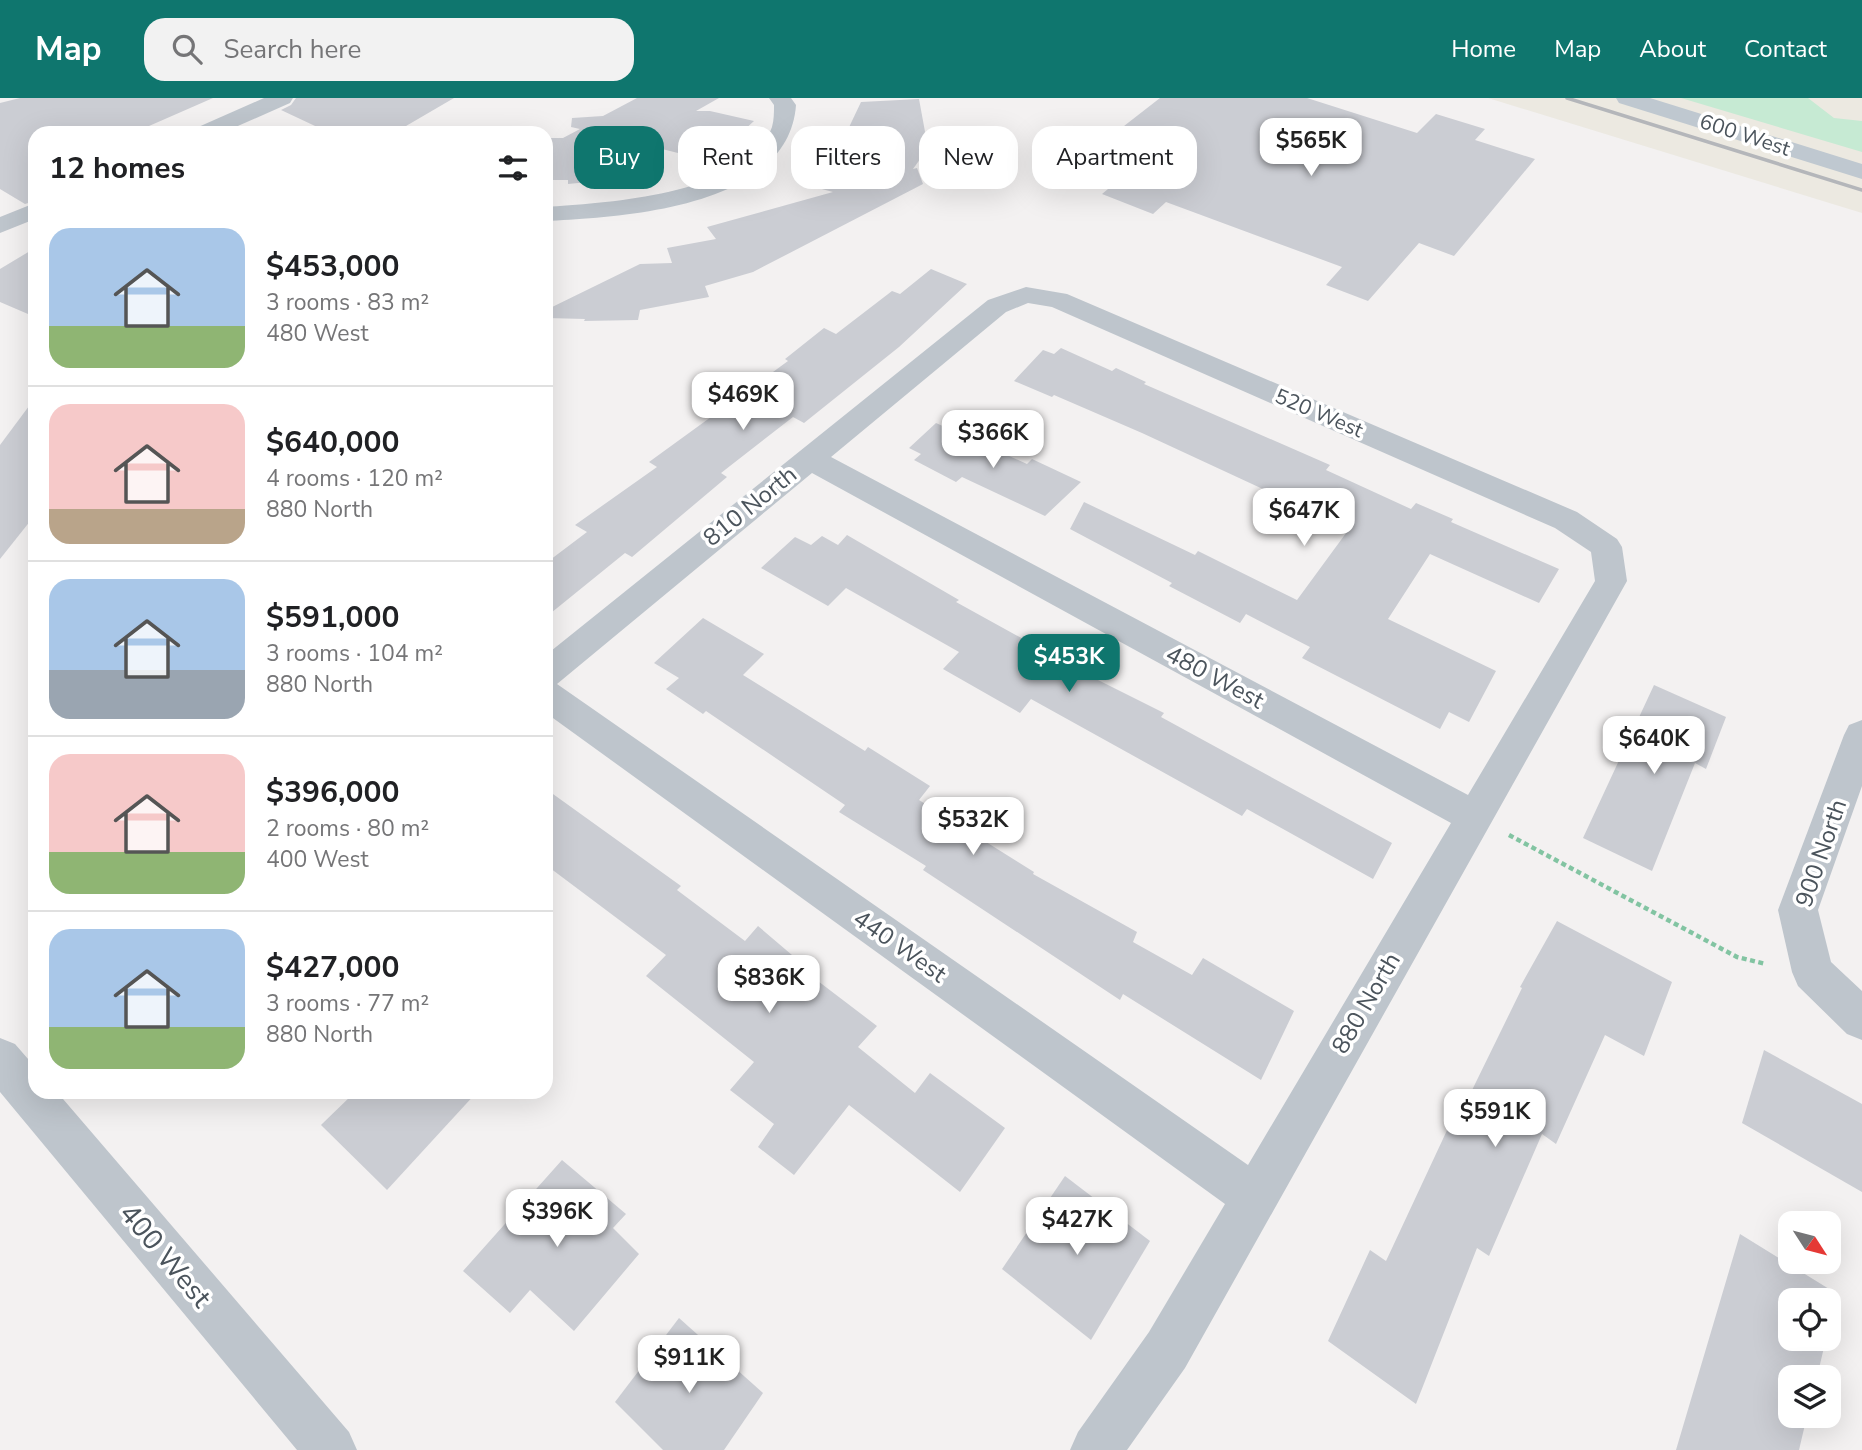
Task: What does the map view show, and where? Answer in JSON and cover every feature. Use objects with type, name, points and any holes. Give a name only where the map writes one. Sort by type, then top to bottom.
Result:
[{"type":"main road","name":"600 West","points":[[1628,98],[1862,172]]},
{"type":"street","points":[[220,126],[282,98]]},
{"type":"street","points":[[553,214],[654,204],[708,189],[740,172],[764,153],[782,130],[785,105],[780,98]]},
{"type":"street","points":[[0,226],[28,213]]},
{"type":"street","name":"810 North","points":[[553,668],[997,306],[1026,295]]},
{"type":"street","name":"520 West","points":[[1026,295],[1058,300],[1553,514],[1606,547]]},
{"type":"street","name":"480 West","points":[[809,458],[1474,817]]},
{"type":"street","name":"880 North","points":[[1096,1450],[1167,1350],[1611,581],[1606,547]]},
{"type":"street","name":"440 West","points":[[553,699],[1254,1197]]},
{"type":"street","name":"900 North","points":[[1862,735],[1798,910],[1813,972],[1862,1020]]},
{"type":"street","name":"400 West","points":[[0,1059],[28,1088]]},
{"type":"street","name":"400 West","points":[[38,1099],[331,1450]]},
{"type":"path","points":[[1474,817],[1737,957],[1772,965]]},
{"type":"shaded area","points":[[1488,98],[1862,98],[1862,213]]},
{"type":"green space","points":[[1681,98],[1808,98],[1834,118],[1862,121],[1862,152]]},
{"type":"building","points":[[20,98],[213,98],[149,126],[28,126],[28,203],[25,204],[0,189],[0,103]]},
{"type":"building","points":[[296,98],[454,98],[406,126],[315,126],[281,110],[291,105]]},
{"type":"building","points":[[637,98],[719,98],[696,111],[710,111],[754,121],[748,126],[678,126],[678,153],[664,150],[664,126],[574,128],[571,127],[572,118],[603,116]]},
{"type":"building","points":[[1160,98],[1307,98],[1417,133],[1436,114],[1485,129],[1475,140],[1535,159],[1454,256],[1419,243],[1368,301],[1326,285],[1342,267],[1166,202],[1153,214],[1102,194],[1108,189],[1197,189],[1197,126],[1124,126]]},
{"type":"building","points":[[919,99],[924,126],[919,126],[919,161],[913,169],[917,168],[919,173],[919,186],[753,272],[705,286],[709,297],[640,310],[638,320],[584,321],[585,319],[553,318],[553,307],[640,264],[672,263],[667,248],[716,239],[707,227],[833,192],[822,189],[905,189],[905,126],[850,126],[861,102]]},
{"type":"building","points":[[574,132],[574,183],[568,184],[568,180],[553,180],[553,138],[563,138]]},
{"type":"building","points":[[28,252],[28,314],[0,302],[0,269]]},
{"type":"building","points":[[931,269],[967,284],[899,347],[804,423],[793,417],[721,473],[727,477],[632,557],[625,553],[553,611],[553,558],[587,532],[575,525],[657,467],[649,462],[788,361],[785,359],[824,328],[836,334],[892,291],[900,294]]},
{"type":"building","points":[[1061,348],[1112,371],[1116,368],[1146,382],[1144,384],[1330,465],[1326,470],[1411,509],[1416,503],[1453,519],[1451,522],[1559,569],[1539,603],[1430,554],[1388,619],[1496,671],[1469,722],[1449,712],[1440,729],[1302,658],[1310,647],[1246,614],[1240,623],[1169,586],[1172,583],[1070,529],[1084,502],[1195,555],[1198,551],[1297,600],[1349,529],[1142,433],[1014,381],[1043,350],[1054,354]]},
{"type":"building","points":[[28,407],[28,524],[0,559],[0,445]]},
{"type":"building","points":[[936,423],[1027,464],[1032,459],[1081,482],[1045,516],[962,477],[956,482],[914,460],[921,454],[909,448]]},
{"type":"building","points":[[847,535],[959,600],[956,602],[1092,677],[1164,713],[1161,717],[1392,843],[1373,879],[1247,809],[1242,816],[1031,699],[1020,713],[943,669],[959,652],[846,588],[828,606],[761,568],[795,537],[811,545],[822,536],[838,545]]},
{"type":"building","points":[[703,618],[764,654],[743,675],[865,751],[868,747],[930,786],[919,800],[1034,872],[1033,874],[1137,932],[1133,942],[1192,975],[1203,958],[1294,1011],[1261,1080],[1123,994],[1120,1000],[923,870],[926,866],[839,812],[845,805],[706,711],[703,714],[666,689],[679,678],[654,663]]},
{"type":"building","points":[[1654,685],[1726,717],[1706,769],[1695,763],[1652,871],[1583,838]]},
{"type":"building","points":[[553,794],[681,886],[677,890],[745,941],[758,926],[792,955],[789,959],[877,1026],[858,1047],[915,1093],[930,1073],[1005,1128],[960,1192],[849,1105],[794,1175],[758,1147],[774,1124],[730,1090],[754,1062],[646,976],[666,955],[553,870]]},
{"type":"building","points":[[1557,921],[1672,982],[1644,1056],[1605,1035],[1556,1144],[1542,1134],[1489,1256],[1477,1248],[1416,1404],[1328,1341],[1370,1250],[1386,1261],[1449,1126],[1453,1129],[1522,988],[1520,987]]},
{"type":"building","points":[[1764,1050],[1862,1104],[1862,1192],[1742,1123]]},
{"type":"building","points":[[348,1099],[471,1099],[387,1190],[321,1125]]},
{"type":"building","points":[[562,1160],[626,1214],[613,1228],[639,1254],[574,1331],[530,1290],[510,1313],[463,1271]]},
{"type":"building","points":[[1065,1176],[1150,1241],[1091,1340],[1002,1269]]},
{"type":"building","points":[[1740,1234],[1778,1257],[1778,1274],[1805,1274],[1828,1288],[1778,1288],[1778,1351],[1823,1351],[1820,1365],[1778,1365],[1778,1428],[1804,1428],[1799,1450],[1676,1450]]},
{"type":"building","points":[[679,1318],[763,1393],[724,1450],[663,1450],[615,1402]]},
{"type":"railway","points":[[1567,98],[1862,190]]}]
